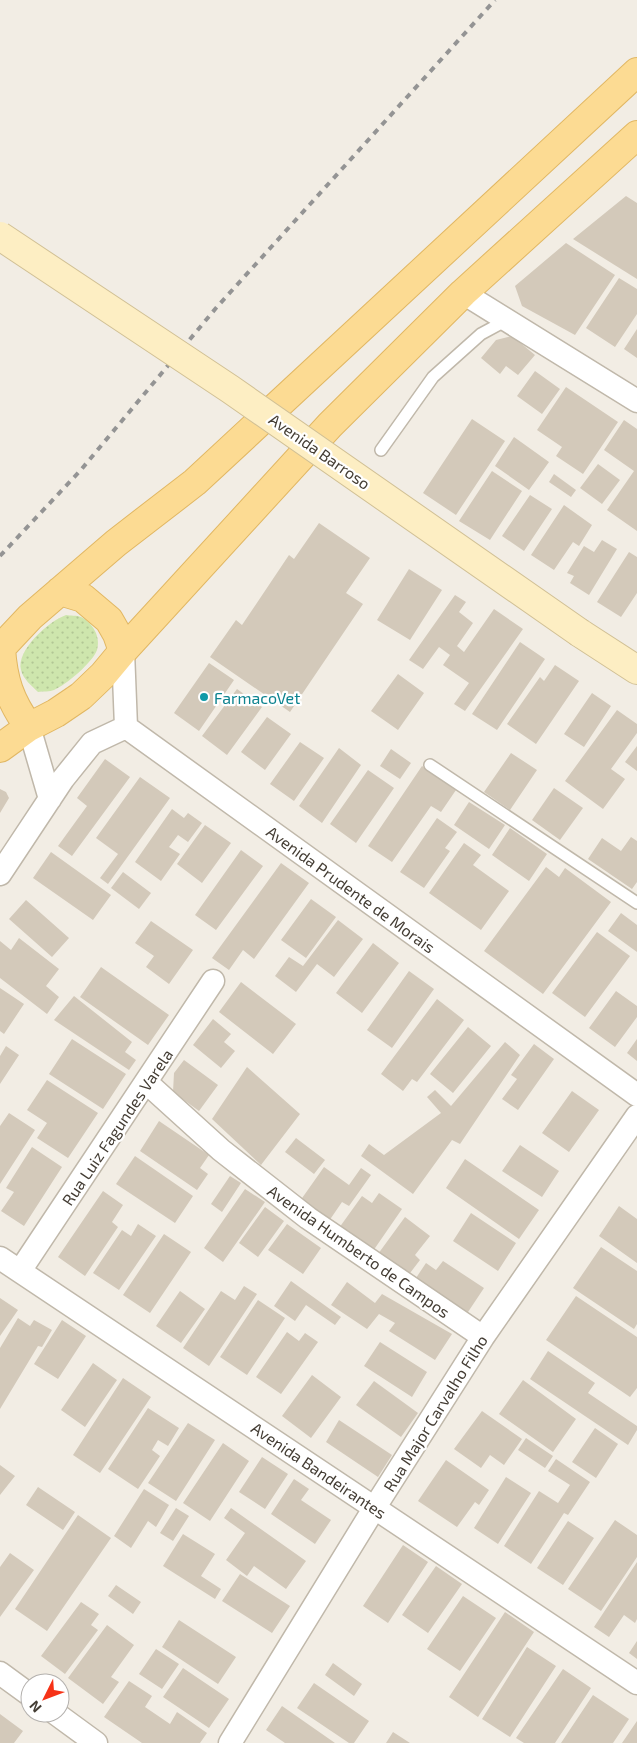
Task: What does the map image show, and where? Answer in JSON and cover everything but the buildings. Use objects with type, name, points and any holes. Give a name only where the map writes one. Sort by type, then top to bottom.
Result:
[{"type":"main road","points":[[28,727],[16,710],[8,691],[2,670],[0,649],[30,617],[116,543],[195,482],[637,72]]},
{"type":"main road","points":[[0,748],[28,727],[56,713],[81,696],[103,675],[330,425],[463,293],[637,135]]},
{"type":"main road","points":[[60,591],[83,598],[109,620],[117,634],[123,651]]},
{"type":"street","name":"Avenida Barroso","points":[[0,236],[230,389],[637,670]]},
{"type":"street","points":[[463,293],[637,401]]},
{"type":"street","points":[[0,874],[62,779],[92,743],[126,727],[123,651]]},
{"type":"street","points":[[28,727],[50,799]]},
{"type":"street","name":"Avenida Prudente de Morais","points":[[126,727],[637,1095]]},
{"type":"street","name":"Rua Luiz Fagundes Varela","points":[[20,1271],[213,981]]},
{"type":"street","name":"Avenida Humberto de Campos","points":[[147,1082],[221,1150],[308,1218],[483,1337]]},
{"type":"street","name":"Rua Major Carvalho Filho","points":[[230,1743],[375,1507],[483,1337],[637,1116]]},
{"type":"street","name":"Avenida Bandeirantes","points":[[0,1258],[637,1683]]},
{"type":"street","points":[[0,1673],[20,1688]]},
{"type":"street","points":[[69,1723],[96,1743]]},
{"type":"lane","points":[[381,450],[433,376],[481,334],[507,320]]},
{"type":"lane","points":[[430,765],[637,903]]},
{"type":"green space","points":[[66,615],[79,616],[89,623],[97,635],[97,650],[85,667],[65,683],[52,691],[38,692],[22,673],[21,662],[35,637],[51,623]]},
{"type":"railway","points":[[0,556],[80,471],[216,308],[495,0]]},
{"type":"place","name":"FarmacoVet","points":[[204,697]]}]
